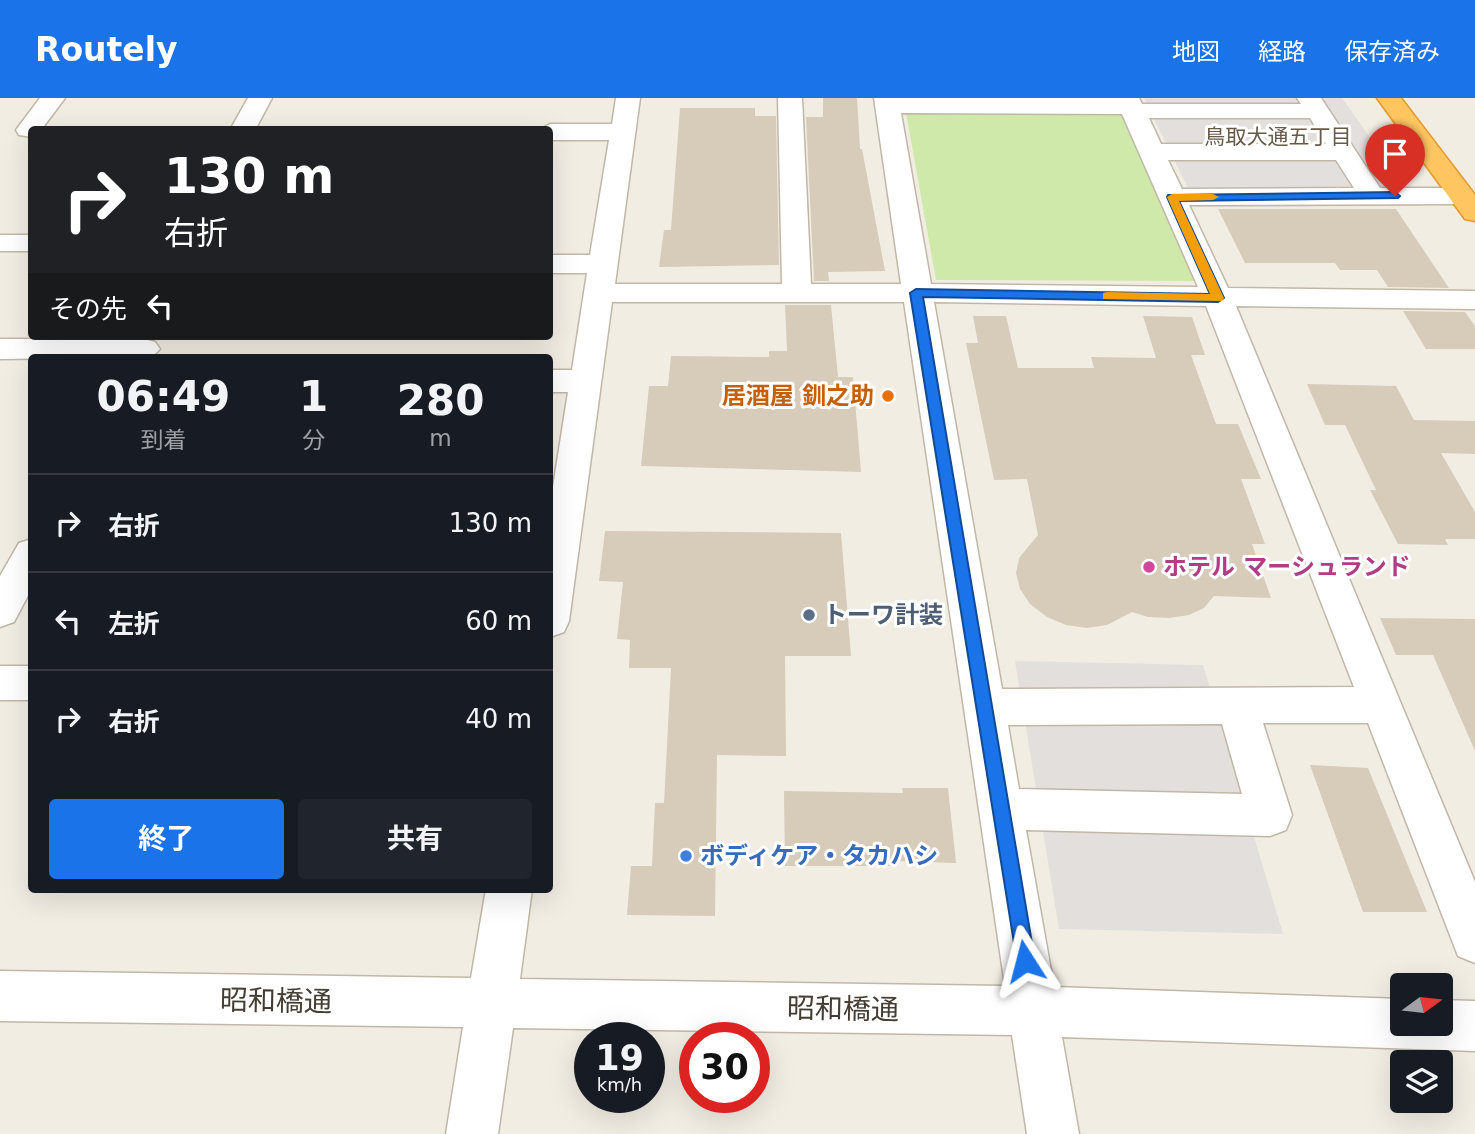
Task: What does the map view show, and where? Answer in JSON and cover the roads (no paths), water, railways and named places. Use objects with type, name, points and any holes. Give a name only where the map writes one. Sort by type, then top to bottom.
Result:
[{"type":"highway","points":[[1389,98],[1468,204]]},
{"type":"street","points":[[33,126],[53,98]]},
{"type":"street","points":[[244,126],[260,98]]},
{"type":"street","points":[[553,576],[557,516],[586,381],[628,98]]},
{"type":"street","points":[[790,98],[797,295]]},
{"type":"street","points":[[1053,1134],[886,102],[1313,104],[1372,196]]},
{"type":"street","points":[[1131,105],[1218,298],[1475,939]]},
{"type":"street","points":[[0,129],[28,130]]},
{"type":"street","points":[[553,132],[623,132]]},
{"type":"street","points":[[1152,152],[1344,152]]},
{"type":"street","points":[[1172,197],[1372,196],[1468,204]]},
{"type":"street","points":[[0,243],[28,243]]},
{"type":"street","points":[[553,264],[604,264]]},
{"type":"street","points":[[600,293],[916,293],[1475,300]]},
{"type":"street","points":[[0,349],[144,347]]},
{"type":"street","points":[[553,381],[586,381]]},
{"type":"street","points":[[0,611],[28,560]]},
{"type":"street","points":[[0,683],[28,683]]},
{"type":"street","points":[[1000,810],[1270,815],[1237,705]]},
{"type":"street","points":[[983,707],[1380,705]]},
{"type":"street","points":[[472,1134],[508,893]]},
{"type":"street","name":"昭和橋通","points":[[0,996],[1033,1012],[1475,1026]]},
{"type":"place","name":"居酒屋 釧之助","points":[[888,396]]},
{"type":"place","name":"ホテル マーシュランド","points":[[1149,567]]},
{"type":"place","name":"トーワ計装","points":[[809,615]]},
{"type":"place","name":"ボディケア・タカハシ","points":[[686,856]]},
{"type":"district","name":"鳥取大通五丁目","points":[[1278,137]]}]
